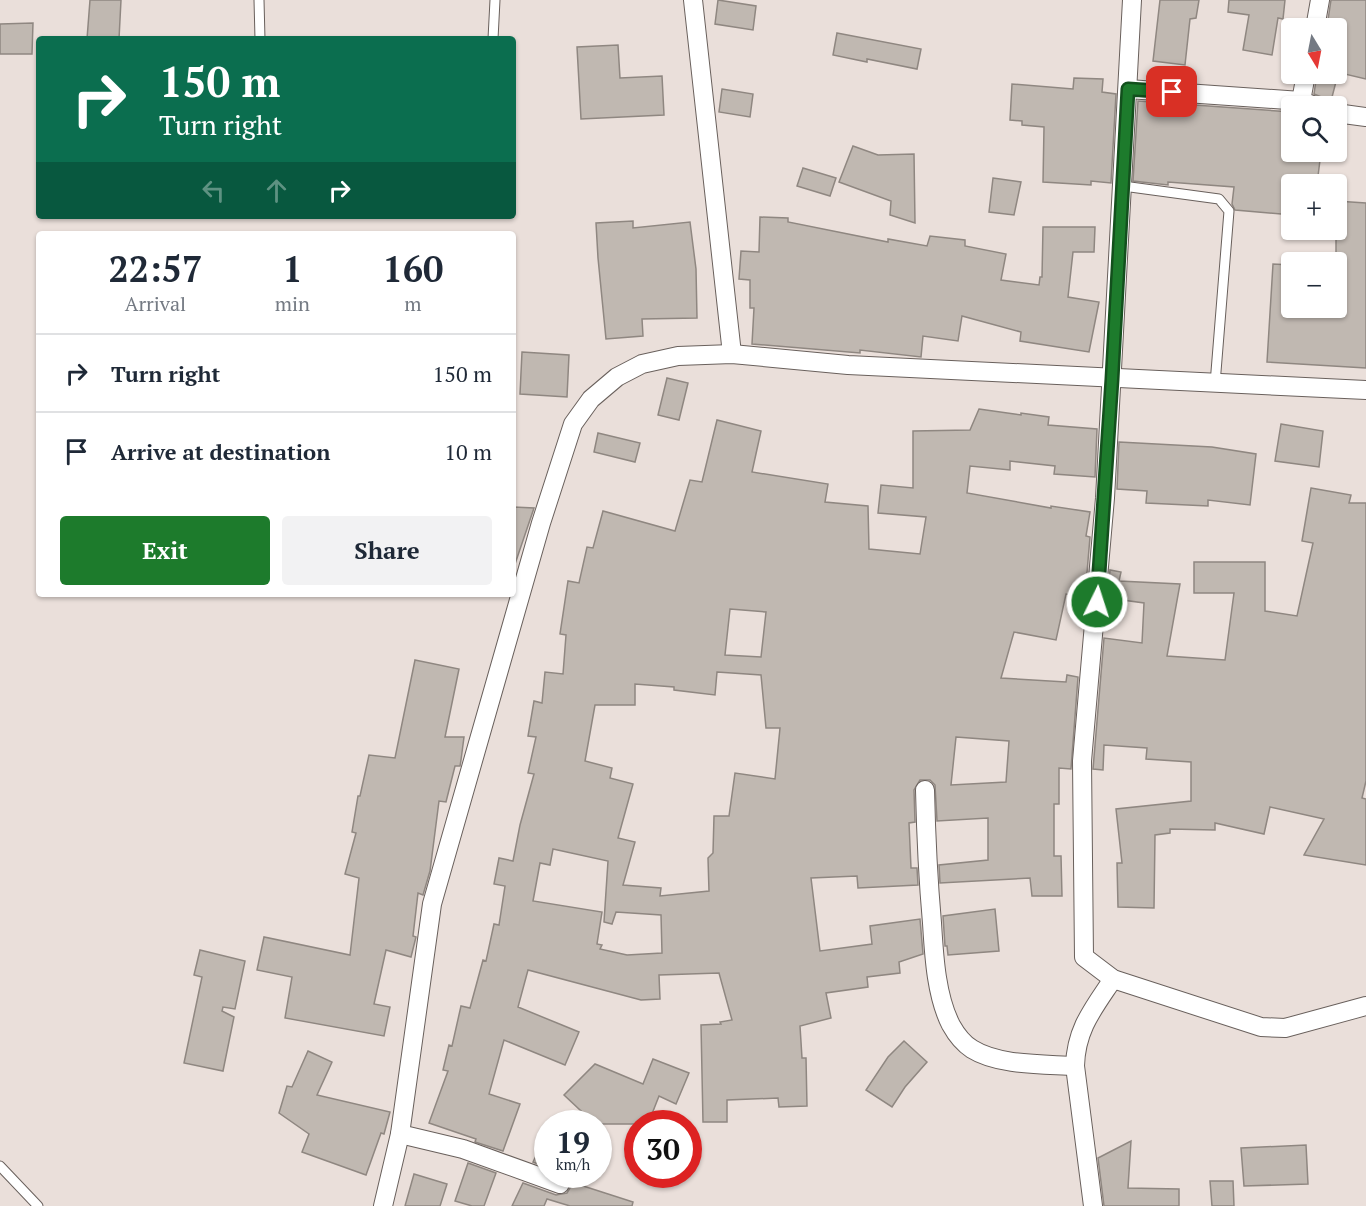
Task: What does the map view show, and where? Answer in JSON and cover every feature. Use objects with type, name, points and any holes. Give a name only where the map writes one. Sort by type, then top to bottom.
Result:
[{"type":"street","points":[[693,0],[732,354]]},
{"type":"street","points":[[1132,0],[1112,379],[1095,622],[1082,761],[1084,957],[1113,979],[1261,1027],[1285,1028],[1366,1006]]},
{"type":"street","points":[[1317,18],[1320,0]]},
{"type":"street","points":[[1128,89],[1281,102]]},
{"type":"street","points":[[1347,114],[1366,117]]},
{"type":"street","points":[[383,1206],[400,1134],[432,904],[541,523],[573,424],[591,399],[617,377],[642,364],[678,356],[732,354],[848,365],[1366,390]]},
{"type":"street","points":[[925,790],[926,850],[935,968],[951,1026],[962,1041],[974,1050],[996,1058],[1022,1063],[1075,1066]]},
{"type":"street","points":[[1093,1206],[1075,1066],[1079,1035],[1113,979]]},
{"type":"street","points":[[400,1134],[463,1149],[534,1174]]},
{"type":"lane","points":[[259,0],[260,36]]},
{"type":"lane","points":[[493,36],[495,0]]},
{"type":"lane","points":[[1123,186],[1218,199],[1229,211],[1215,384]]},
{"type":"lane","points":[[0,1166],[38,1206]]},
{"type":"building","points":[[90,0],[121,0],[119,36],[87,36]]},
{"type":"building","points":[[718,0],[756,6],[753,30],[715,24]]},
{"type":"building","points":[[1160,0],[1199,0],[1196,18],[1190,19],[1185,65],[1153,61]]},
{"type":"building","points":[[1229,0],[1285,0],[1283,18],[1278,18],[1272,55],[1243,50],[1249,15],[1228,12]]},
{"type":"building","points":[[1331,0],[1366,0],[1366,79],[1347,75],[1347,18],[1328,18]]},
{"type":"building","points":[[33,23],[32,54],[0,54],[0,24]]},
{"type":"building","points":[[837,33],[921,49],[917,69],[833,55]]},
{"type":"building","points":[[618,45],[620,78],[662,76],[664,115],[581,119],[577,47]]},
{"type":"building","points":[[1074,78],[1103,79],[1102,92],[1116,94],[1111,183],[1091,181],[1091,185],[1043,182],[1044,127],[1022,125],[1022,121],[1010,120],[1012,84],[1073,89]]},
{"type":"building","points":[[1316,84],[1335,84],[1332,96],[1314,94]]},
{"type":"building","points":[[722,89],[753,94],[750,117],[719,112]]},
{"type":"building","points":[[1138,101],[1281,111],[1281,162],[1320,162],[1318,174],[1281,174],[1281,214],[1235,210],[1232,204],[1234,187],[1168,182],[1168,185],[1133,181]]},
{"type":"building","points":[[853,146],[878,155],[914,154],[915,223],[890,215],[891,201],[839,182]]},
{"type":"building","points":[[803,168],[836,178],[830,196],[797,186]]},
{"type":"building","points":[[993,178],[1021,182],[1014,215],[989,212]]},
{"type":"building","points":[[1347,202],[1366,203],[1366,368],[1267,362],[1273,264],[1281,264],[1281,318],[1347,318],[1347,252],[1336,252],[1336,240],[1347,240]]},
{"type":"building","points":[[760,217],[788,218],[788,222],[888,242],[888,239],[927,246],[930,236],[965,240],[965,246],[1006,254],[1001,280],[1039,285],[1040,277],[1042,277],[1043,227],[1095,227],[1094,252],[1073,252],[1068,297],[1099,302],[1089,352],[1020,341],[1021,332],[962,316],[958,341],[923,336],[921,357],[860,350],[860,353],[752,344],[754,308],[750,308],[750,280],[739,279],[741,251],[759,252]]},
{"type":"building","points":[[633,221],[633,228],[690,222],[696,269],[697,318],[642,319],[643,336],[606,339],[596,223]]},
{"type":"building","points":[[522,352],[569,355],[567,397],[520,394]]},
{"type":"building","points":[[667,378],[688,383],[679,420],[658,415]]},
{"type":"building","points":[[979,409],[1049,417],[1048,425],[1097,429],[1095,477],[1054,474],[1055,466],[1010,461],[1010,470],[970,466],[967,493],[1051,508],[1051,506],[1090,512],[1086,536],[1090,537],[1085,596],[1066,594],[1056,640],[1014,632],[1001,678],[1066,682],[1067,675],[1078,677],[1071,769],[1059,768],[1059,804],[1054,804],[1054,856],[1061,856],[1062,896],[1032,896],[1030,878],[940,883],[939,865],[988,860],[988,818],[937,821],[935,785],[930,780],[920,780],[914,790],[915,822],[909,823],[911,868],[917,868],[918,885],[858,888],[857,876],[811,878],[820,951],[872,944],[870,926],[920,919],[923,954],[899,962],[900,973],[867,977],[868,987],[826,993],[831,1018],[800,1026],[802,1058],[806,1058],[807,1106],[779,1107],[778,1098],[727,1100],[727,1122],[703,1122],[701,1025],[721,1024],[720,1022],[732,1020],[719,973],[659,975],[660,999],[641,1000],[528,970],[518,1007],[579,1032],[565,1065],[504,1040],[489,1094],[520,1104],[503,1151],[429,1123],[448,1071],[443,1070],[449,1045],[452,1046],[461,1006],[470,1008],[483,960],[486,961],[494,924],[499,925],[505,886],[494,884],[499,858],[513,861],[534,774],[528,773],[536,737],[528,736],[534,701],[542,703],[545,672],[563,674],[566,635],[560,634],[568,581],[579,583],[587,547],[593,548],[603,511],[675,531],[690,480],[702,482],[717,420],[761,431],[752,472],[828,484],[825,502],[868,506],[869,549],[920,554],[926,517],[878,513],[881,485],[913,488],[913,431],[970,430]],"holes":[[[730,609],[766,612],[761,657],[725,655]],[[717,672],[761,675],[766,728],[780,728],[775,779],[735,773],[729,816],[714,816],[713,853],[708,858],[709,891],[660,896],[661,888],[623,885],[635,842],[618,838],[633,784],[610,778],[612,768],[585,761],[595,705],[635,705],[635,684],[674,687],[674,690],[715,695]],[[956,737],[1009,741],[1006,782],[951,785]],[[553,849],[608,861],[604,922],[612,924],[616,912],[661,915],[662,953],[627,955],[600,949],[602,945],[597,944],[602,912],[533,901],[540,863],[550,865]]]},
{"type":"building","points":[[1281,424],[1323,431],[1319,467],[1275,461]]},
{"type":"building","points":[[598,433],[640,443],[635,462],[594,452]]},
{"type":"building","points":[[1119,442],[1212,447],[1256,454],[1250,505],[1208,500],[1208,506],[1146,503],[1147,491],[1117,489]]},
{"type":"building","points":[[1311,488],[1351,495],[1349,503],[1366,503],[1366,781],[1362,798],[1366,799],[1366,865],[1304,855],[1324,819],[1270,807],[1264,834],[1215,823],[1215,830],[1170,829],[1170,833],[1155,835],[1154,908],[1118,907],[1117,863],[1122,863],[1116,809],[1191,801],[1191,762],[1146,759],[1147,748],[1104,745],[1103,770],[1093,769],[1104,638],[1142,643],[1144,603],[1108,598],[1110,570],[1121,572],[1119,581],[1180,584],[1167,656],[1225,660],[1234,593],[1194,593],[1194,562],[1265,562],[1265,611],[1297,616],[1313,543],[1302,541]]},
{"type":"building","points":[[516,507],[534,508],[516,561]]},
{"type":"building","points":[[415,660],[459,669],[445,737],[464,737],[460,766],[455,766],[446,802],[439,801],[430,871],[423,895],[418,893],[413,936],[416,937],[411,957],[386,950],[374,1004],[390,1007],[384,1036],[285,1018],[292,977],[257,970],[264,937],[350,955],[359,878],[345,874],[356,833],[352,832],[358,796],[360,796],[369,755],[395,758]]},
{"type":"building","points":[[995,909],[999,951],[948,955],[947,946],[945,946],[943,916]]},
{"type":"building","points":[[200,950],[245,961],[235,1009],[223,1007],[222,1011],[234,1017],[223,1071],[184,1063],[202,977],[194,975]]},
{"type":"building","points":[[904,1041],[927,1062],[905,1087],[892,1107],[866,1090],[888,1057]]},
{"type":"building","points":[[308,1051],[332,1062],[317,1095],[390,1112],[384,1134],[381,1133],[366,1175],[302,1152],[309,1134],[279,1113],[287,1086],[292,1087]]},
{"type":"building","points":[[653,1059],[689,1073],[676,1104],[659,1096],[654,1110],[624,1110],[624,1124],[612,1124],[612,1110],[580,1110],[564,1095],[595,1064],[643,1084]]},
{"type":"building","points":[[1131,1141],[1128,1188],[1179,1189],[1179,1206],[1104,1206],[1098,1158]]},
{"type":"building","points":[[1306,1145],[1308,1184],[1244,1186],[1241,1148]]},
{"type":"building","points":[[468,1163],[496,1173],[484,1206],[472,1206],[455,1201]]},
{"type":"building","points":[[414,1174],[447,1184],[440,1206],[405,1206]]},
{"type":"building","points":[[1210,1181],[1233,1181],[1234,1206],[1212,1206]]},
{"type":"building","points":[[523,1183],[556,1195],[567,1193],[570,1188],[589,1188],[633,1202],[632,1206],[570,1206],[547,1199],[544,1206],[512,1206]]},
{"type":"route","points":[[1097,602],[1128,89],[1172,92]]}]
